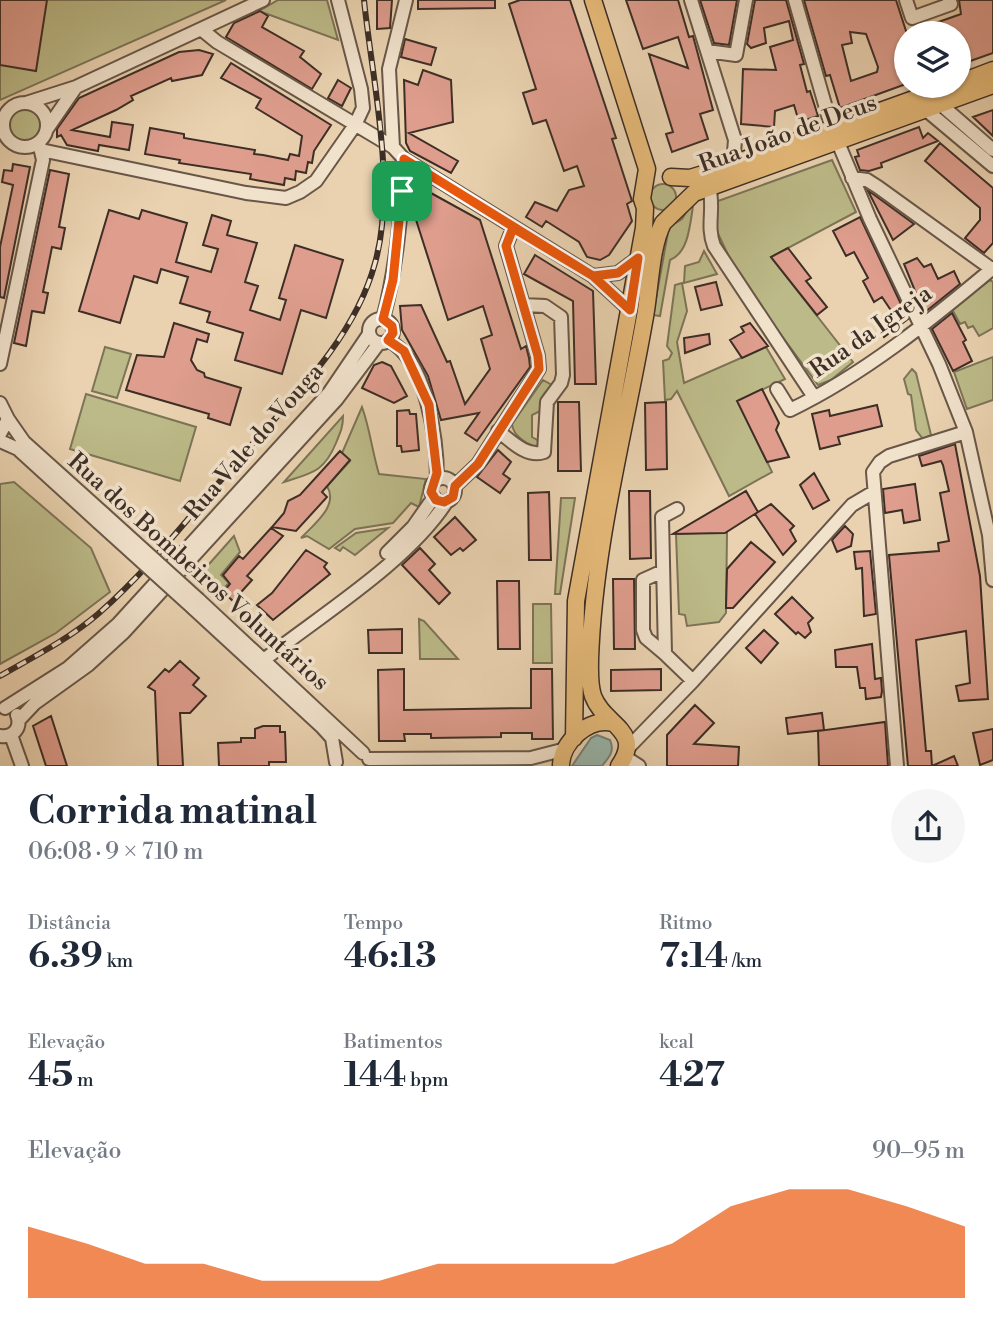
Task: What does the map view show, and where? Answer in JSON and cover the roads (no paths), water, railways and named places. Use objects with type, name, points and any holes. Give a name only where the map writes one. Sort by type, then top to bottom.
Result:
[{"type":"main road","points":[[561,766],[570,743],[576,601],[630,310],[645,208],[642,199],[647,169],[593,0]]},
{"type":"main road","points":[[604,0],[658,165],[682,191],[681,204],[668,216],[660,230],[592,603],[590,685],[593,698],[612,723],[622,731],[628,759]]},
{"type":"main road","points":[[971,78],[993,70]]},
{"type":"main road","name":"Rua João de Deus","points":[[669,176],[691,178],[932,106],[993,85]]},
{"type":"main road","name":"Rua João de Deus","points":[[681,204],[694,193],[921,98]]},
{"type":"main road","points":[[646,184],[655,177],[669,176]]},
{"type":"main road","points":[[645,208],[653,215],[668,216]]},
{"type":"main road","points":[[570,743],[594,723],[612,723]]},
{"type":"street","points":[[19,146],[9,140],[3,130],[3,115],[18,104],[76,86],[263,0]]},
{"type":"street","points":[[0,145],[40,146],[246,193],[286,198],[316,181],[355,125],[363,108],[361,89],[338,0]]},
{"type":"street","points":[[393,147],[389,69],[406,0]]},
{"type":"street","points":[[691,0],[735,140],[733,164]]},
{"type":"street","points":[[708,51],[736,55],[746,0]]},
{"type":"street","points":[[795,0],[835,134],[852,178],[966,432],[989,535],[993,579]]},
{"type":"street","points":[[906,0],[912,18],[951,4],[949,0]]},
{"type":"street","points":[[201,29],[217,42],[393,147],[404,159],[593,276],[630,310]]},
{"type":"street","points":[[0,364],[43,160],[40,146],[61,105],[76,86]]},
{"type":"street","points":[[26,103],[43,111],[47,129]]},
{"type":"street","points":[[932,106],[993,150]]},
{"type":"street","points":[[932,106],[993,166]]},
{"type":"street","name":"Rua Vale do Vouga","points":[[383,319],[393,280],[400,233],[404,159]]},
{"type":"street","points":[[852,178],[867,180],[878,187],[993,269]]},
{"type":"street","points":[[709,187],[712,198],[708,225],[714,246],[814,397]]},
{"type":"street","points":[[455,486],[478,464],[539,369],[506,246],[513,228]]},
{"type":"street","points":[[593,276],[618,273],[638,258]]},
{"type":"street","name":"Rua da Igreja","points":[[777,389],[790,410],[814,397],[848,378],[993,269]]},
{"type":"street","points":[[498,431],[524,451],[537,455],[544,452],[547,402],[561,383],[563,375],[561,317],[545,306],[523,305]]},
{"type":"street","name":"Rua Vale do Vouga","points":[[3,708],[68,668],[118,624],[379,339],[393,333],[392,326],[383,319],[373,321],[379,339]]},
{"type":"street","points":[[379,339],[404,351],[429,405],[437,479],[431,489],[434,497]]},
{"type":"street","name":"Rua Vale do Vouga","points":[[5,735],[16,731],[19,720],[34,703],[88,665],[124,632],[337,400],[379,339]]},
{"type":"street","name":"Rua dos Bombeiros Voluntários","points":[[0,403],[24,442],[101,518]]},
{"type":"street","points":[[0,435],[8,419]]},
{"type":"street","points":[[897,766],[873,472],[880,462],[966,432]]},
{"type":"street","name":"Rua dos Bombeiros Voluntários","points":[[0,441],[18,449],[101,518],[196,604],[332,738],[335,764]]},
{"type":"street","points":[[262,657],[384,566],[416,538],[455,493],[455,486],[448,478],[437,479]]},
{"type":"street","points":[[628,759],[693,681],[852,505],[874,492]]},
{"type":"street","points":[[434,497],[447,501]]},
{"type":"street","points":[[262,657],[379,560],[413,527],[434,497]]},
{"type":"street","points":[[665,654],[662,517],[677,509]]},
{"type":"street","points":[[663,571],[643,580],[643,630],[646,638],[693,681]]},
{"type":"street","name":"Rua dos Bombeiros Voluntários","points":[[196,604],[262,657],[368,759]]},
{"type":"street","name":"Rua Vale do Vouga","points":[[3,708],[13,711],[19,720]]},
{"type":"street","points":[[5,735],[22,766]]},
{"type":"street","points":[[335,764],[347,752],[368,759],[531,758],[570,743]]},
{"type":"water","points":[[597,735],[610,740],[612,748],[602,766],[572,766],[591,738]]},
{"type":"railway","points":[[0,676],[75,632],[133,581],[313,375],[350,322],[375,263],[384,200],[381,132],[364,0]]}]
